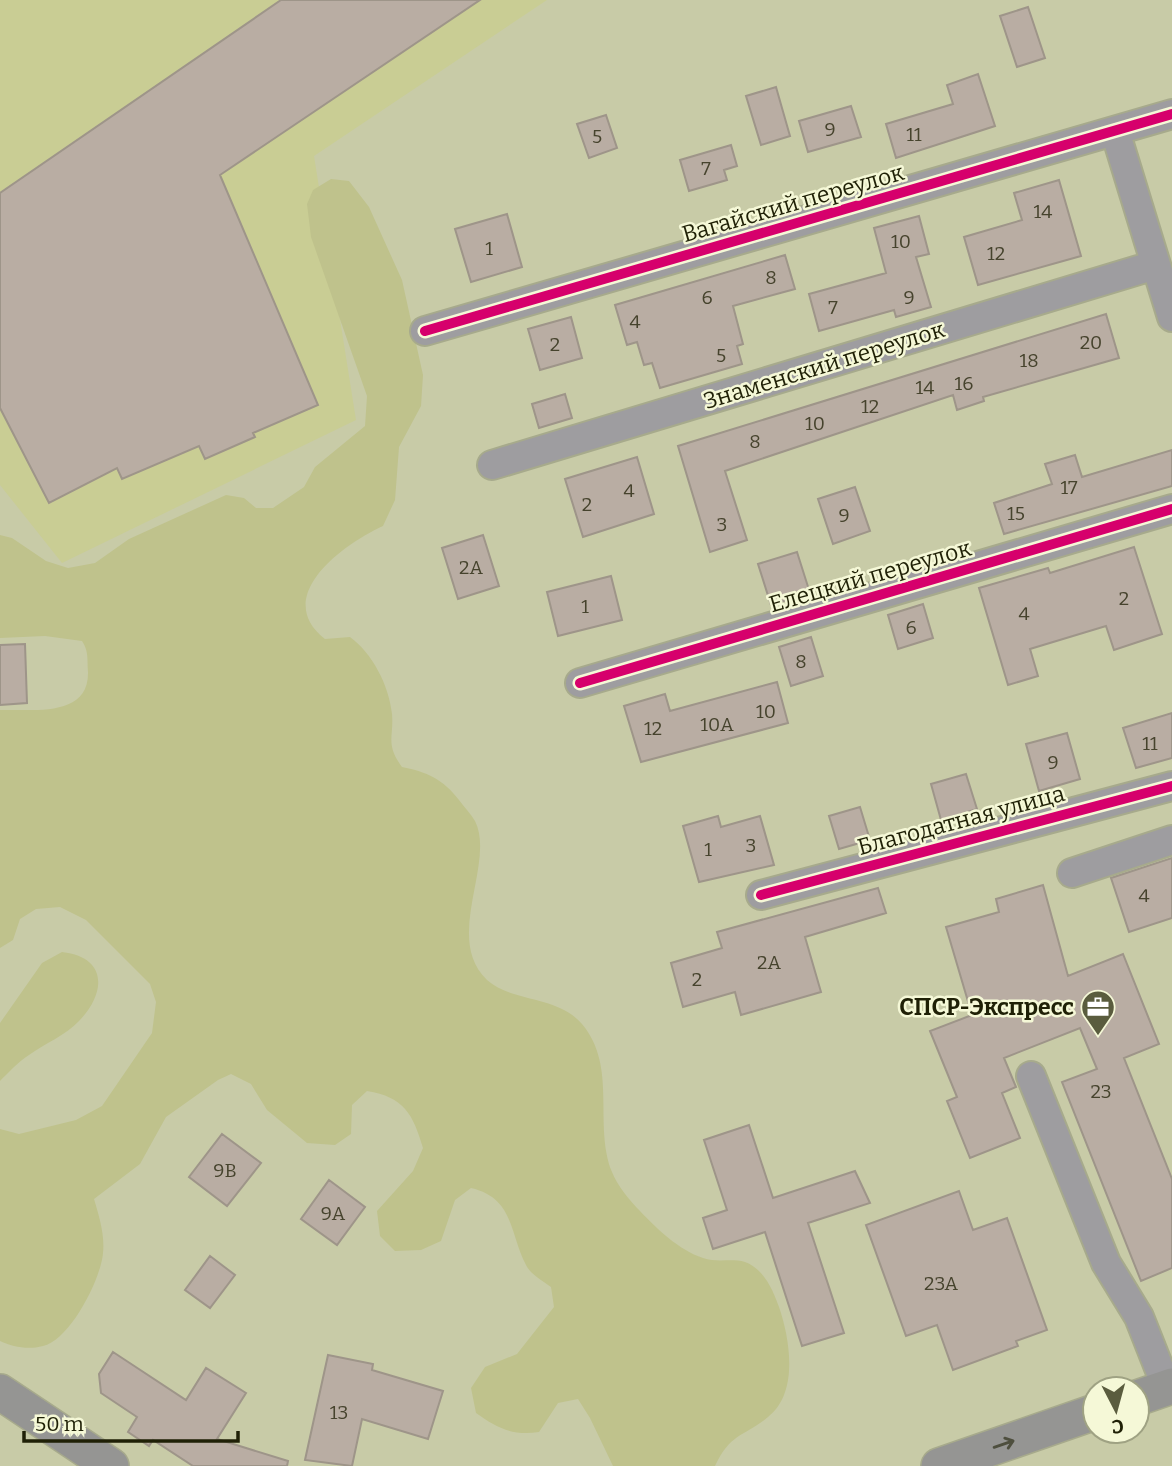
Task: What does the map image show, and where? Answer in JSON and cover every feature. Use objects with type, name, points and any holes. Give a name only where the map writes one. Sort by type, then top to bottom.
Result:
[{"type":"main road","points":[[0,1392],[111,1466]]},
{"type":"main road","points":[[957,1463],[1081,1417]]},
{"type":"street","name":"Вагайский переулок","points":[[425,331],[1172,114]]},
{"type":"street","points":[[1115,131],[1172,317]]},
{"type":"street","name":"Знаменский переулок","points":[[492,465],[1156,265]]},
{"type":"street","name":"Елецкий переулок","points":[[580,683],[1172,509]]},
{"type":"street","name":"Благодатная улица","points":[[761,895],[1172,786]]},
{"type":"street","points":[[1072,873],[1172,840]]},
{"type":"street","points":[[1031,1076],[1106,1264],[1139,1317],[1159,1391]]},
{"type":"shaded area","points":[[0,0],[547,0],[314,156],[356,420],[62,563],[0,485]]},
{"type":"shaded area","points":[[331,179],[349,181],[369,207],[402,280],[423,375],[421,406],[399,447],[395,500],[383,526],[349,545],[319,574],[309,590],[306,606],[310,623],[325,639],[350,637],[365,652],[378,671],[387,692],[392,714],[392,746],[402,767],[427,774],[441,782],[475,821],[480,838],[480,858],[469,922],[475,963],[487,980],[498,987],[560,1008],[582,1024],[593,1041],[599,1059],[607,1154],[620,1187],[661,1232],[677,1244],[703,1258],[740,1261],[752,1265],[763,1275],[774,1294],[789,1350],[788,1380],[784,1394],[778,1407],[768,1417],[732,1441],[715,1466],[613,1466],[578,1399],[558,1403],[539,1432],[506,1430],[476,1413],[471,1388],[485,1367],[517,1354],[554,1307],[551,1287],[528,1268],[503,1208],[485,1193],[471,1188],[455,1200],[441,1241],[421,1250],[395,1251],[380,1236],[377,1211],[413,1171],[423,1148],[405,1109],[390,1098],[367,1091],[352,1105],[351,1134],[335,1145],[307,1143],[267,1110],[251,1084],[231,1074],[218,1080],[166,1117],[140,1164],[94,1199],[103,1239],[101,1264],[82,1307],[63,1333],[43,1346],[32,1348],[0,1341],[0,1129],[19,1134],[76,1120],[102,1106],[152,1033],[156,1002],[150,984],[86,920],[60,907],[36,909],[20,919],[13,940],[0,948],[0,710],[42,710],[69,704],[79,697],[86,687],[88,672],[87,652],[82,641],[45,636],[0,638],[0,535],[12,538],[46,561],[68,568],[95,563],[129,539],[226,495],[244,498],[256,508],[273,508],[304,487],[315,467],[365,426],[367,396],[311,237],[307,204],[313,190]]},
{"type":"shaded area","points":[[62,952],[77,955],[95,968],[98,988],[94,999],[74,1026],[25,1058],[0,1081],[0,1023],[42,963]]},
{"type":"building","points":[[281,0],[480,0],[220,175],[318,405],[253,433],[255,437],[205,459],[199,446],[122,479],[117,468],[49,503],[0,408],[0,193]]},
{"type":"building","points":[[1028,7],[1045,58],[1017,67],[1000,16]]},
{"type":"building","points":[[978,74],[995,126],[896,158],[886,124],[953,104],[947,85]]},
{"type":"building","points":[[776,87],[790,136],[761,145],[746,96]]},
{"type":"building","points":[[851,106],[861,137],[808,152],[799,121]]},
{"type":"building","points":[[606,115],[617,148],[589,158],[577,124]]},
{"type":"building","points":[[731,145],[737,166],[724,170],[727,180],[689,191],[680,160]]},
{"type":"building","points":[[1059,180],[1081,256],[978,285],[964,237],[1022,220],[1014,193]]},
{"type":"building","points":[[507,214],[522,267],[471,282],[455,229]]},
{"type":"building","points":[[919,216],[929,254],[916,257],[931,307],[896,317],[894,310],[819,331],[809,294],[886,273],[874,228]]},
{"type":"building","points":[[785,255],[795,289],[733,306],[743,344],[737,346],[742,364],[660,388],[652,363],[644,365],[637,342],[627,345],[615,305]]},
{"type":"building","points":[[1106,314],[1119,358],[983,397],[984,401],[957,410],[953,395],[725,471],[747,540],[710,552],[678,446]]},
{"type":"building","points":[[571,317],[582,358],[540,370],[528,329]]},
{"type":"building","points":[[565,394],[572,418],[539,428],[532,404]]},
{"type":"building","points":[[1172,450],[1172,486],[1004,534],[994,503],[1052,484],[1045,464],[1075,455],[1082,477]]},
{"type":"building","points":[[637,457],[654,514],[583,537],[565,479]]},
{"type":"building","points":[[855,487],[870,531],[833,544],[818,499]]},
{"type":"building","points":[[483,535],[499,586],[458,599],[442,548]]},
{"type":"building","points":[[1134,547],[1162,634],[1114,650],[1106,626],[1030,649],[1038,676],[1008,685],[979,588],[1048,568],[1050,573]]},
{"type":"building","points":[[797,552],[810,593],[771,605],[758,564]]},
{"type":"building","points":[[611,576],[622,620],[558,636],[547,592]]},
{"type":"building","points":[[923,604],[933,638],[898,649],[888,615]]},
{"type":"building","points":[[811,637],[823,676],[791,686],[779,647]]},
{"type":"building","points":[[25,644],[27,703],[0,705],[0,645]]},
{"type":"building","points":[[777,682],[788,723],[641,762],[624,706],[665,694],[670,711]]},
{"type":"building","points":[[1172,713],[1172,758],[1136,768],[1123,728]]},
{"type":"building","points":[[1067,733],[1080,779],[1039,791],[1026,744]]},
{"type":"building","points":[[966,774],[977,809],[941,820],[931,784]]},
{"type":"building","points":[[860,807],[870,840],[839,849],[829,816]]},
{"type":"building","points":[[718,816],[721,827],[760,816],[774,865],[699,882],[683,826]]},
{"type":"building","points":[[1172,858],[1172,918],[1129,932],[1111,878]]},
{"type":"building","points":[[1043,885],[1068,976],[1123,954],[1159,1044],[1124,1058],[1172,1179],[1172,1268],[1141,1281],[1062,1082],[1097,1069],[1080,1028],[1004,1058],[1016,1087],[1002,1093],[1020,1138],[970,1158],[947,1101],[957,1097],[930,1031],[972,1015],[946,927],[999,912],[996,899]]},
{"type":"building","points":[[878,888],[886,913],[805,937],[821,992],[741,1015],[735,992],[683,1007],[671,963],[722,948],[717,932]]},
{"type":"building","points":[[749,1125],[773,1198],[855,1171],[870,1203],[808,1223],[844,1333],[802,1346],[765,1232],[713,1249],[703,1218],[727,1210],[704,1140]]},
{"type":"building","points":[[222,1134],[261,1163],[227,1206],[189,1177]]},
{"type":"building","points":[[329,1180],[365,1207],[337,1245],[301,1219]]},
{"type":"building","points":[[959,1191],[973,1230],[1007,1218],[1047,1330],[1016,1341],[1018,1346],[953,1370],[937,1325],[906,1336],[866,1225]]},
{"type":"building","points":[[210,1256],[235,1275],[210,1308],[185,1290]]},
{"type":"building","points":[[113,1352],[186,1400],[206,1368],[246,1393],[217,1439],[288,1461],[287,1466],[193,1466],[153,1440],[149,1446],[128,1432],[137,1417],[101,1393],[99,1374]]},
{"type":"building","points":[[328,1355],[373,1364],[372,1370],[443,1391],[428,1439],[362,1419],[352,1466],[305,1460]]},
{"type":"cycle path","points":[[425,331],[1172,114]]},
{"type":"cycle path","points":[[580,683],[1172,509]]},
{"type":"cycle path","points":[[761,895],[1172,786]]},
{"type":"place","name":"СПСР-Экспресс","points":[[1098,1037]]}]
